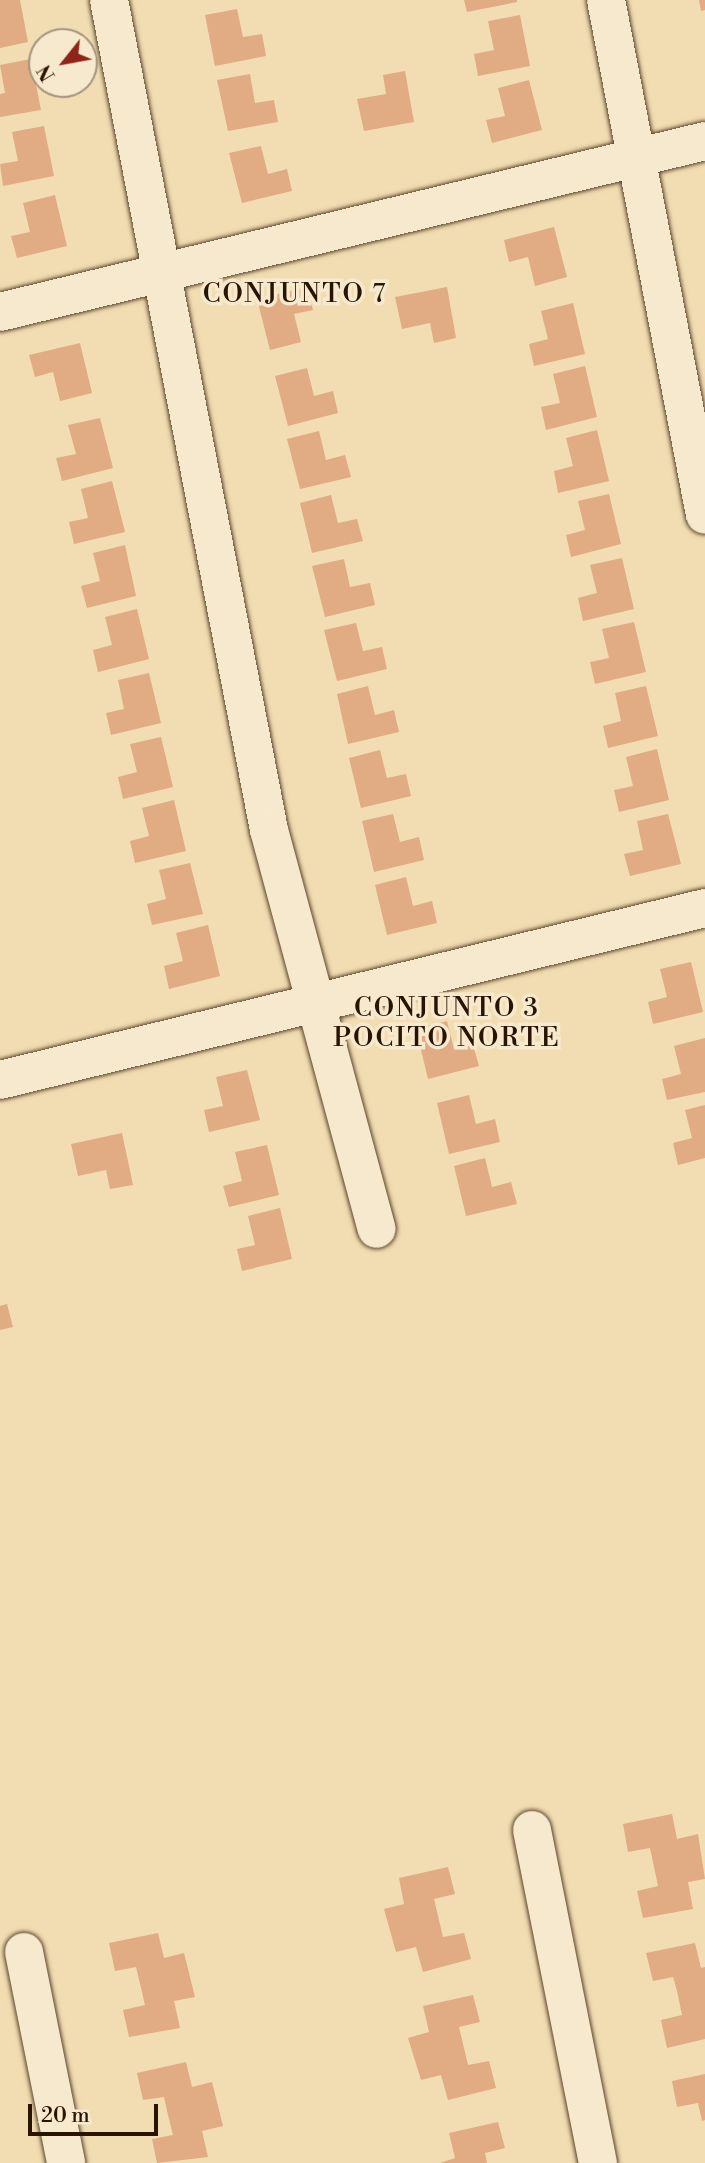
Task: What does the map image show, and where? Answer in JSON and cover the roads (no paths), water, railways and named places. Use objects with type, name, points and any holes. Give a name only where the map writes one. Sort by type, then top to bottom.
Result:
[{"type":"street","points":[[109,0],[269,830],[377,1229]]},
{"type":"street","points":[[606,0],[705,515]]},
{"type":"street","points":[[0,312],[705,141]]},
{"type":"street","points":[[0,1080],[705,908]]},
{"type":"street","points":[[531,1830],[598,2163]]},
{"type":"street","points":[[24,1952],[66,2163]]},
{"type":"district","name":"CONJUNTO 7","points":[[295,295]]},
{"type":"district","name":"CONJUNTO 3 POCITO NORTE","points":[[447,1024]]}]
